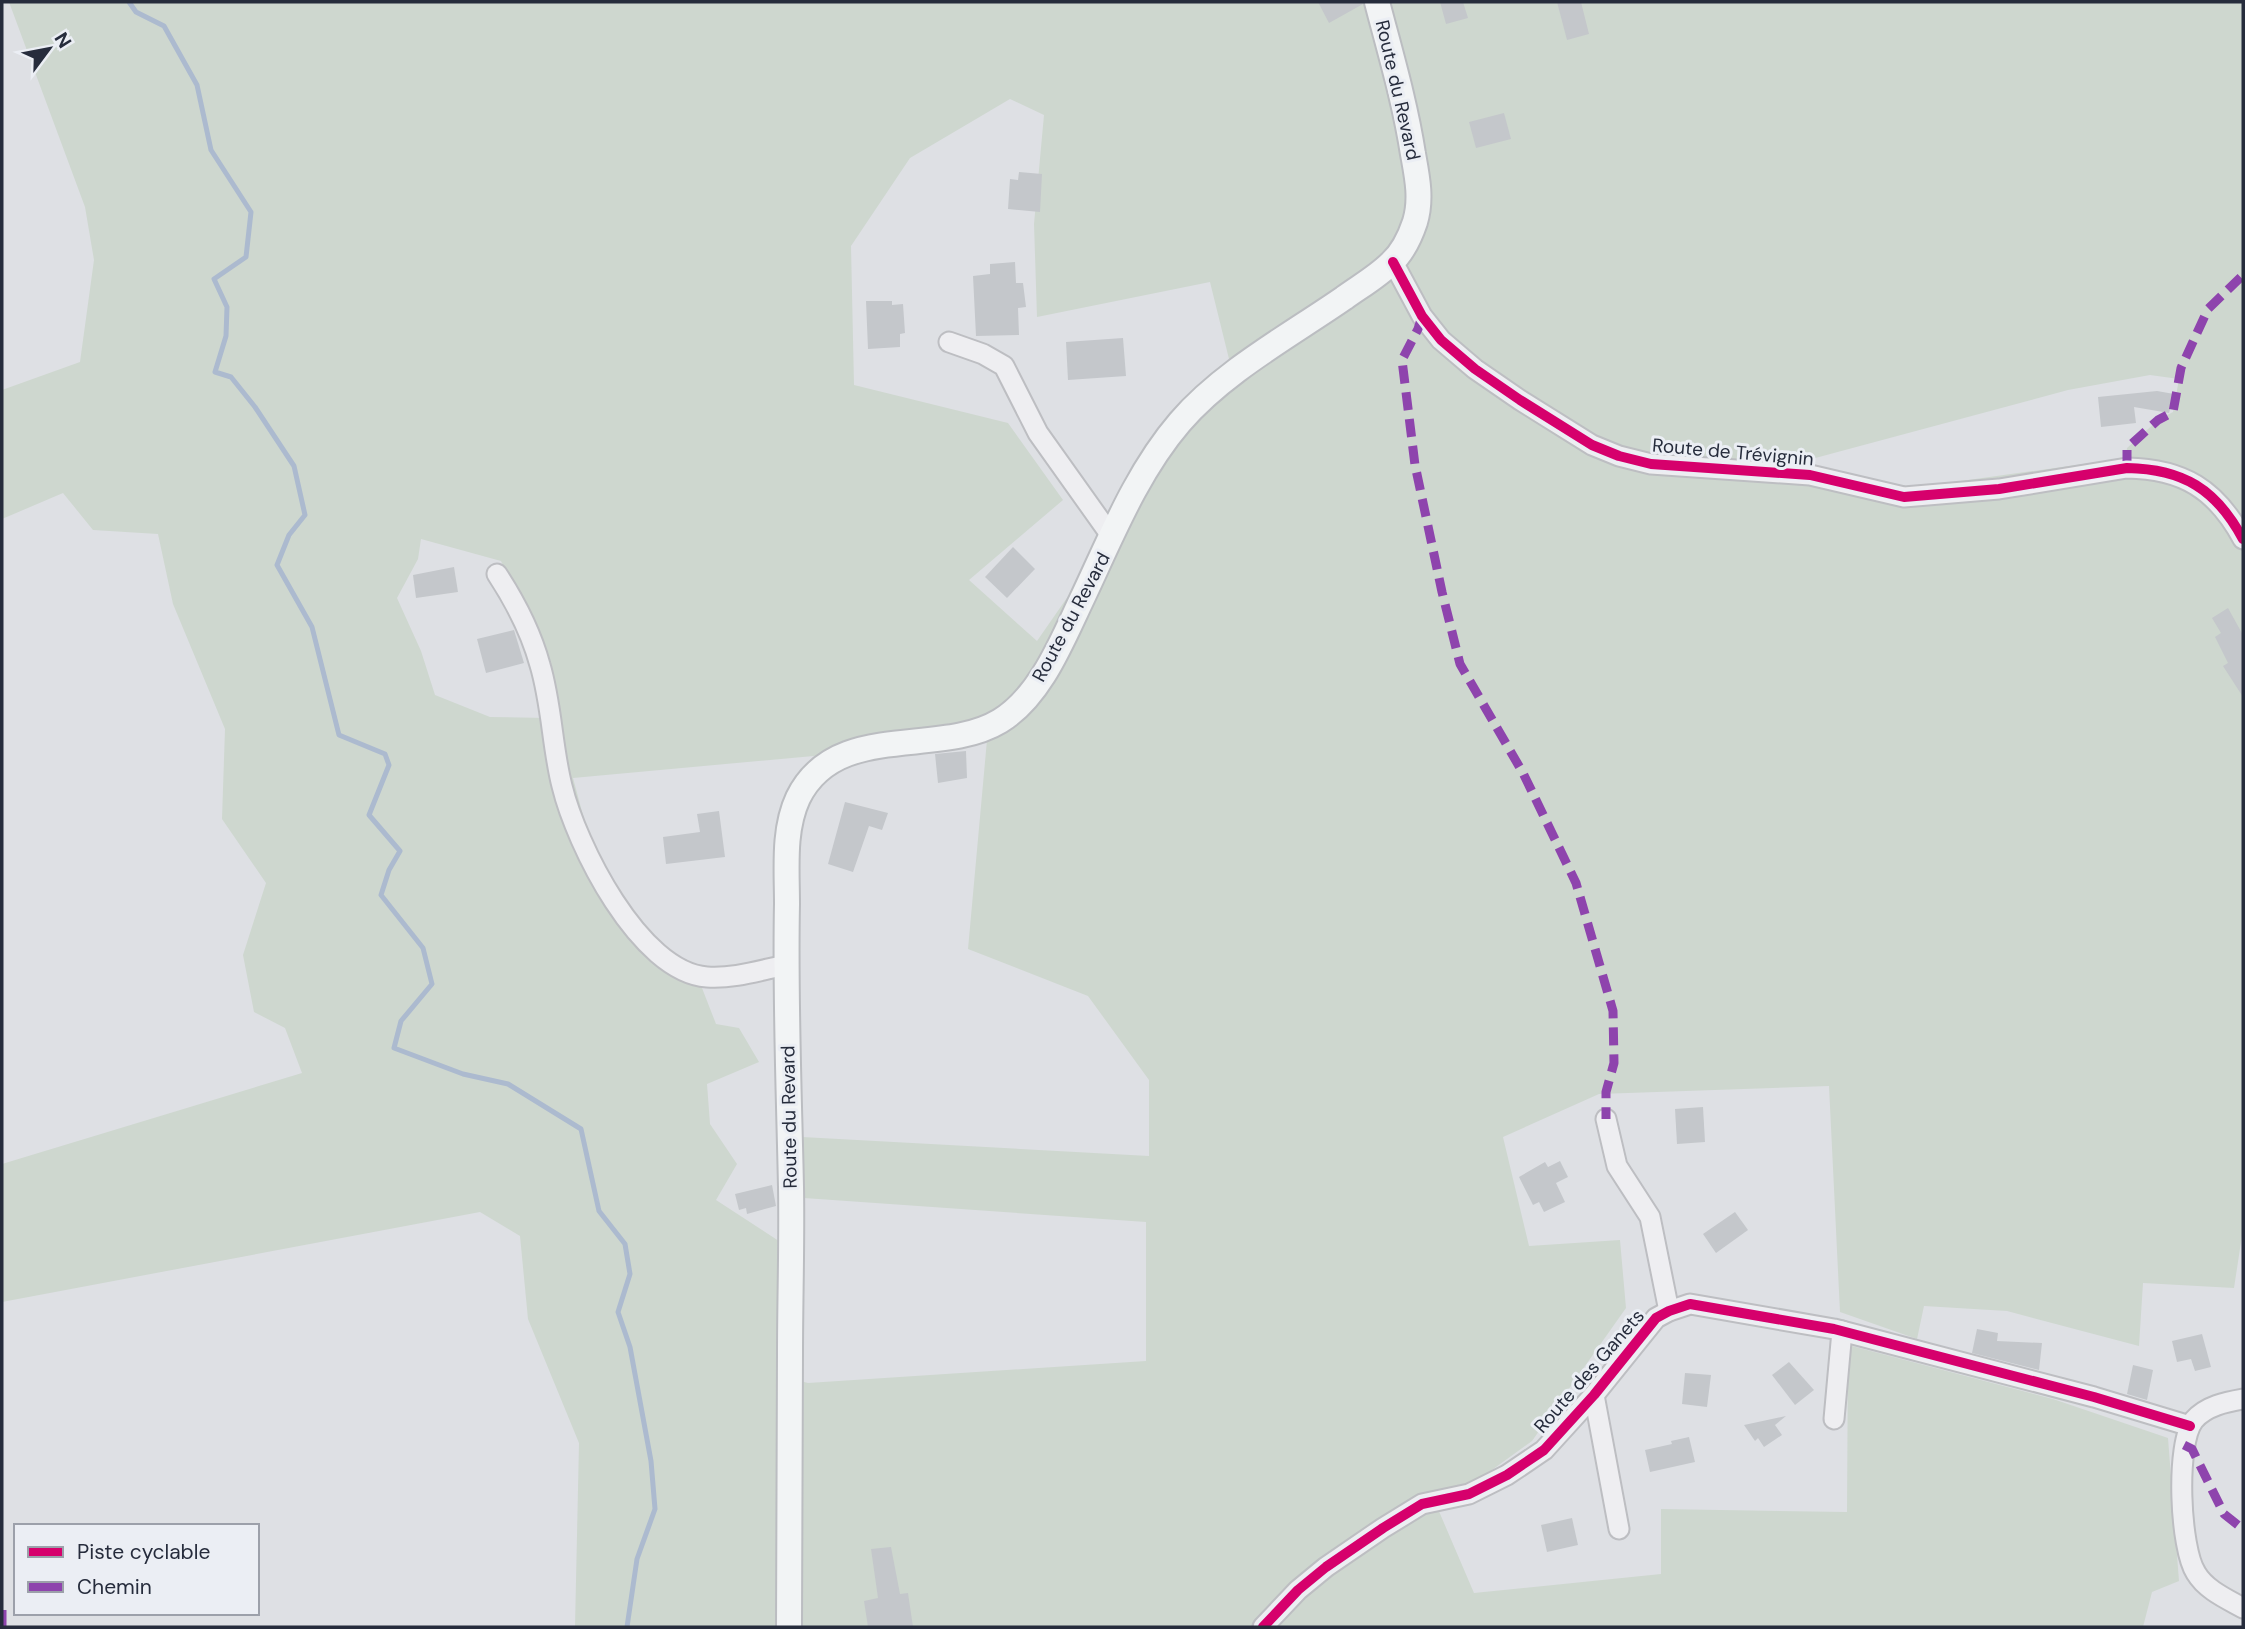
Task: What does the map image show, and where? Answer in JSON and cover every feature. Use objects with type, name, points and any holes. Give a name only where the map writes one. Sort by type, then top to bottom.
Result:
[{"type":"main road","name":"Route du Revard","points":[[789,1627],[791,1194],[786,965],[788,841],[793,813],[810,780],[846,754],[870,746],[954,737],[1001,720],[1031,692],[1058,649],[1139,481],[1184,417],[1214,388],[1393,262],[1415,223],[1419,204],[1418,184],[1408,121],[1377,2]]},
{"type":"street","name":"Route de Trévignin","points":[[1393,262],[1422,316],[1441,340],[1475,369],[1520,400],[1592,446],[1619,456],[1651,464],[1810,475],[1904,497],[1999,489],[2127,468],[2147,468],[2179,475],[2212,495],[2243,539]]},
{"type":"street","points":[[949,342],[983,354],[1004,366],[1038,433],[1112,537]]},
{"type":"street","points":[[497,574],[517,605],[541,667],[561,784],[579,839],[593,867],[635,930],[679,968],[706,977],[786,965]]},
{"type":"street","points":[[1606,1119],[1617,1166],[1650,1217],[1669,1311]]},
{"type":"street","name":"Route des Ganets","points":[[1263,1627],[1298,1590],[1383,1528],[1422,1504],[1469,1494],[1507,1475],[1544,1450],[1594,1395],[1656,1318],[1690,1304],[1842,1331],[2094,1397],[2190,1426]]},
{"type":"street","points":[[1834,1419],[1842,1331]]},
{"type":"street","points":[[1594,1395],[1619,1529]]},
{"type":"street","points":[[2243,1399],[2211,1408],[2195,1419],[2184,1445],[2181,1473],[2190,1560],[2200,1579],[2243,1608]]},
{"type":"shaded area","points":[[9,2],[2243,2],[2243,1229],[2234,1288],[2143,1283],[2139,1346],[2007,1311],[1924,1306],[1917,1339],[1840,1312],[1829,1086],[1599,1094],[1503,1137],[1529,1246],[1620,1240],[1626,1308],[1532,1441],[1438,1509],[1474,1593],[1661,1574],[1661,1509],[1847,1512],[1848,1345],[2053,1399],[2168,1438],[2179,1581],[2152,1592],[2143,1627],[575,1627],[579,1443],[528,1319],[520,1236],[480,1212],[2,1302],[2,1164],[302,1073],[285,1028],[254,1012],[243,955],[266,883],[222,819],[225,729],[173,604],[158,534],[93,530],[63,493],[2,519],[2,390],[80,362],[94,260],[85,207]],"holes":[[[1010,99],[1044,115],[1034,224],[1037,317],[1210,282],[1230,363],[1037,641],[969,580],[1063,500],[1008,423],[854,385],[851,246],[910,158]],[[2150,375],[2179,379],[2173,412],[2158,420],[2127,448],[2126,458],[1904,489],[1793,464],[2068,390]],[[421,539],[501,561],[544,652],[546,718],[490,717],[435,695],[421,651],[397,598],[418,559]],[[987,740],[968,949],[1088,996],[1149,1080],[1149,1156],[802,1137],[804,1198],[1146,1222],[1146,1361],[808,1383],[785,1377],[785,1245],[716,1200],[737,1164],[710,1124],[707,1084],[759,1062],[739,1028],[716,1024],[702,988],[647,954],[595,860],[573,778]]]},
{"type":"building","points":[[1318,2],[1363,2],[1363,4],[1329,23]]},
{"type":"building","points":[[1440,2],[1463,2],[1468,18],[1446,24]]},
{"type":"building","points":[[1557,2],[1581,2],[1589,34],[1567,40]]},
{"type":"building","points":[[1504,113],[1511,139],[1476,148],[1469,122]]},
{"type":"building","points":[[1019,172],[1042,174],[1040,212],[1008,209],[1010,179],[1018,180]]},
{"type":"building","points":[[1015,262],[1016,283],[1023,283],[1026,307],[1018,308],[1019,335],[976,336],[973,276],[990,274],[990,264]]},
{"type":"building","points":[[866,301],[892,301],[892,305],[903,304],[905,333],[900,334],[900,347],[868,349]]},
{"type":"building","points":[[1123,338],[1126,376],[1068,380],[1066,342]]},
{"type":"building","points":[[2157,391],[2174,394],[2169,413],[2134,407],[2136,423],[2101,427],[2098,397]]},
{"type":"building","points":[[1013,547],[1035,569],[1007,598],[985,577]]},
{"type":"building","points":[[454,567],[458,592],[416,598],[413,575]]},
{"type":"building","points":[[2228,608],[2243,635],[2243,697],[2223,666],[2228,663],[2215,637],[2221,633],[2212,618]]},
{"type":"building","points":[[514,630],[524,663],[486,673],[477,639]]},
{"type":"building","points":[[966,751],[967,778],[938,783],[935,754]]},
{"type":"building","points":[[845,802],[888,813],[882,830],[869,826],[853,872],[828,864]]},
{"type":"building","points":[[719,811],[725,857],[666,864],[663,837],[700,832],[697,814]]},
{"type":"building","points":[[1703,1107],[1705,1142],[1677,1144],[1675,1109]]},
{"type":"building","points":[[1560,1161],[1568,1177],[1556,1183],[1565,1202],[1544,1212],[1539,1202],[1533,1205],[1519,1177],[1545,1162],[1548,1167]]},
{"type":"building","points":[[772,1185],[776,1206],[747,1214],[746,1208],[739,1210],[735,1194]]},
{"type":"building","points":[[1735,1212],[1748,1230],[1716,1253],[1703,1234]]},
{"type":"building","points":[[1977,1329],[1998,1333],[1997,1341],[2042,1343],[2039,1370],[1972,1353]]},
{"type":"building","points":[[2202,1334],[2211,1367],[2195,1371],[2191,1359],[2177,1362],[2172,1341]]},
{"type":"building","points":[[1789,1362],[1814,1390],[1795,1405],[1772,1375]]},
{"type":"building","points":[[2133,1365],[2153,1370],[2147,1400],[2127,1394]]},
{"type":"building","points":[[1685,1373],[1711,1375],[1707,1407],[1682,1404]]},
{"type":"building","points":[[1786,1416],[1775,1425],[1782,1435],[1764,1447],[1758,1438],[1755,1441],[1744,1425]]},
{"type":"building","points":[[1689,1437],[1695,1462],[1650,1472],[1645,1450]]},
{"type":"building","points":[[1572,1518],[1578,1545],[1547,1552],[1541,1525]]},
{"type":"building","points":[[891,1547],[900,1594],[908,1593],[913,1627],[868,1627],[864,1601],[878,1598],[871,1549]]},
{"type":"waterway","points":[[129,2],[136,12],[164,26],[197,85],[211,150],[251,212],[246,257],[214,279],[227,307],[226,336],[215,372],[231,377],[255,407],[294,466],[305,515],[289,535],[277,565],[312,627],[339,735],[385,754],[389,765],[369,815],[400,851],[389,870],[381,895],[423,948],[432,984],[401,1021],[394,1048],[463,1074],[508,1084],[581,1129],[599,1211],[625,1244],[630,1274],[618,1312],[630,1347],[651,1461],[655,1509],[637,1559],[627,1627]]},
{"type":"marked path","points":[[2127,468],[2127,448],[2158,420],[2173,412],[2181,368],[2208,309],[2243,275]]},
{"type":"marked path","points":[[1422,316],[1402,360],[1415,465],[1442,592],[1460,664],[1523,773],[1576,883],[1613,1011],[1614,1063],[1606,1092],[1606,1119]]},
{"type":"marked path","points":[[2184,1445],[2192,1449],[2224,1514],[2243,1529]]},
{"type":"marked path","points":[[2,1610],[2,1627]]},
{"type":"cycle path","points":[[1393,262],[1422,316],[1441,340],[1475,369],[1520,400],[1592,445],[1619,456],[1651,464],[1810,475],[1904,497],[1999,489],[2127,468],[2147,469],[2165,472],[2196,485],[2221,507],[2243,539]]},
{"type":"cycle path","points":[[1263,1627],[1298,1590],[1383,1528],[1422,1504],[1469,1494],[1507,1475],[1544,1450],[1594,1395],[1656,1318],[1690,1304],[1834,1329],[2094,1397],[2190,1426]]}]
